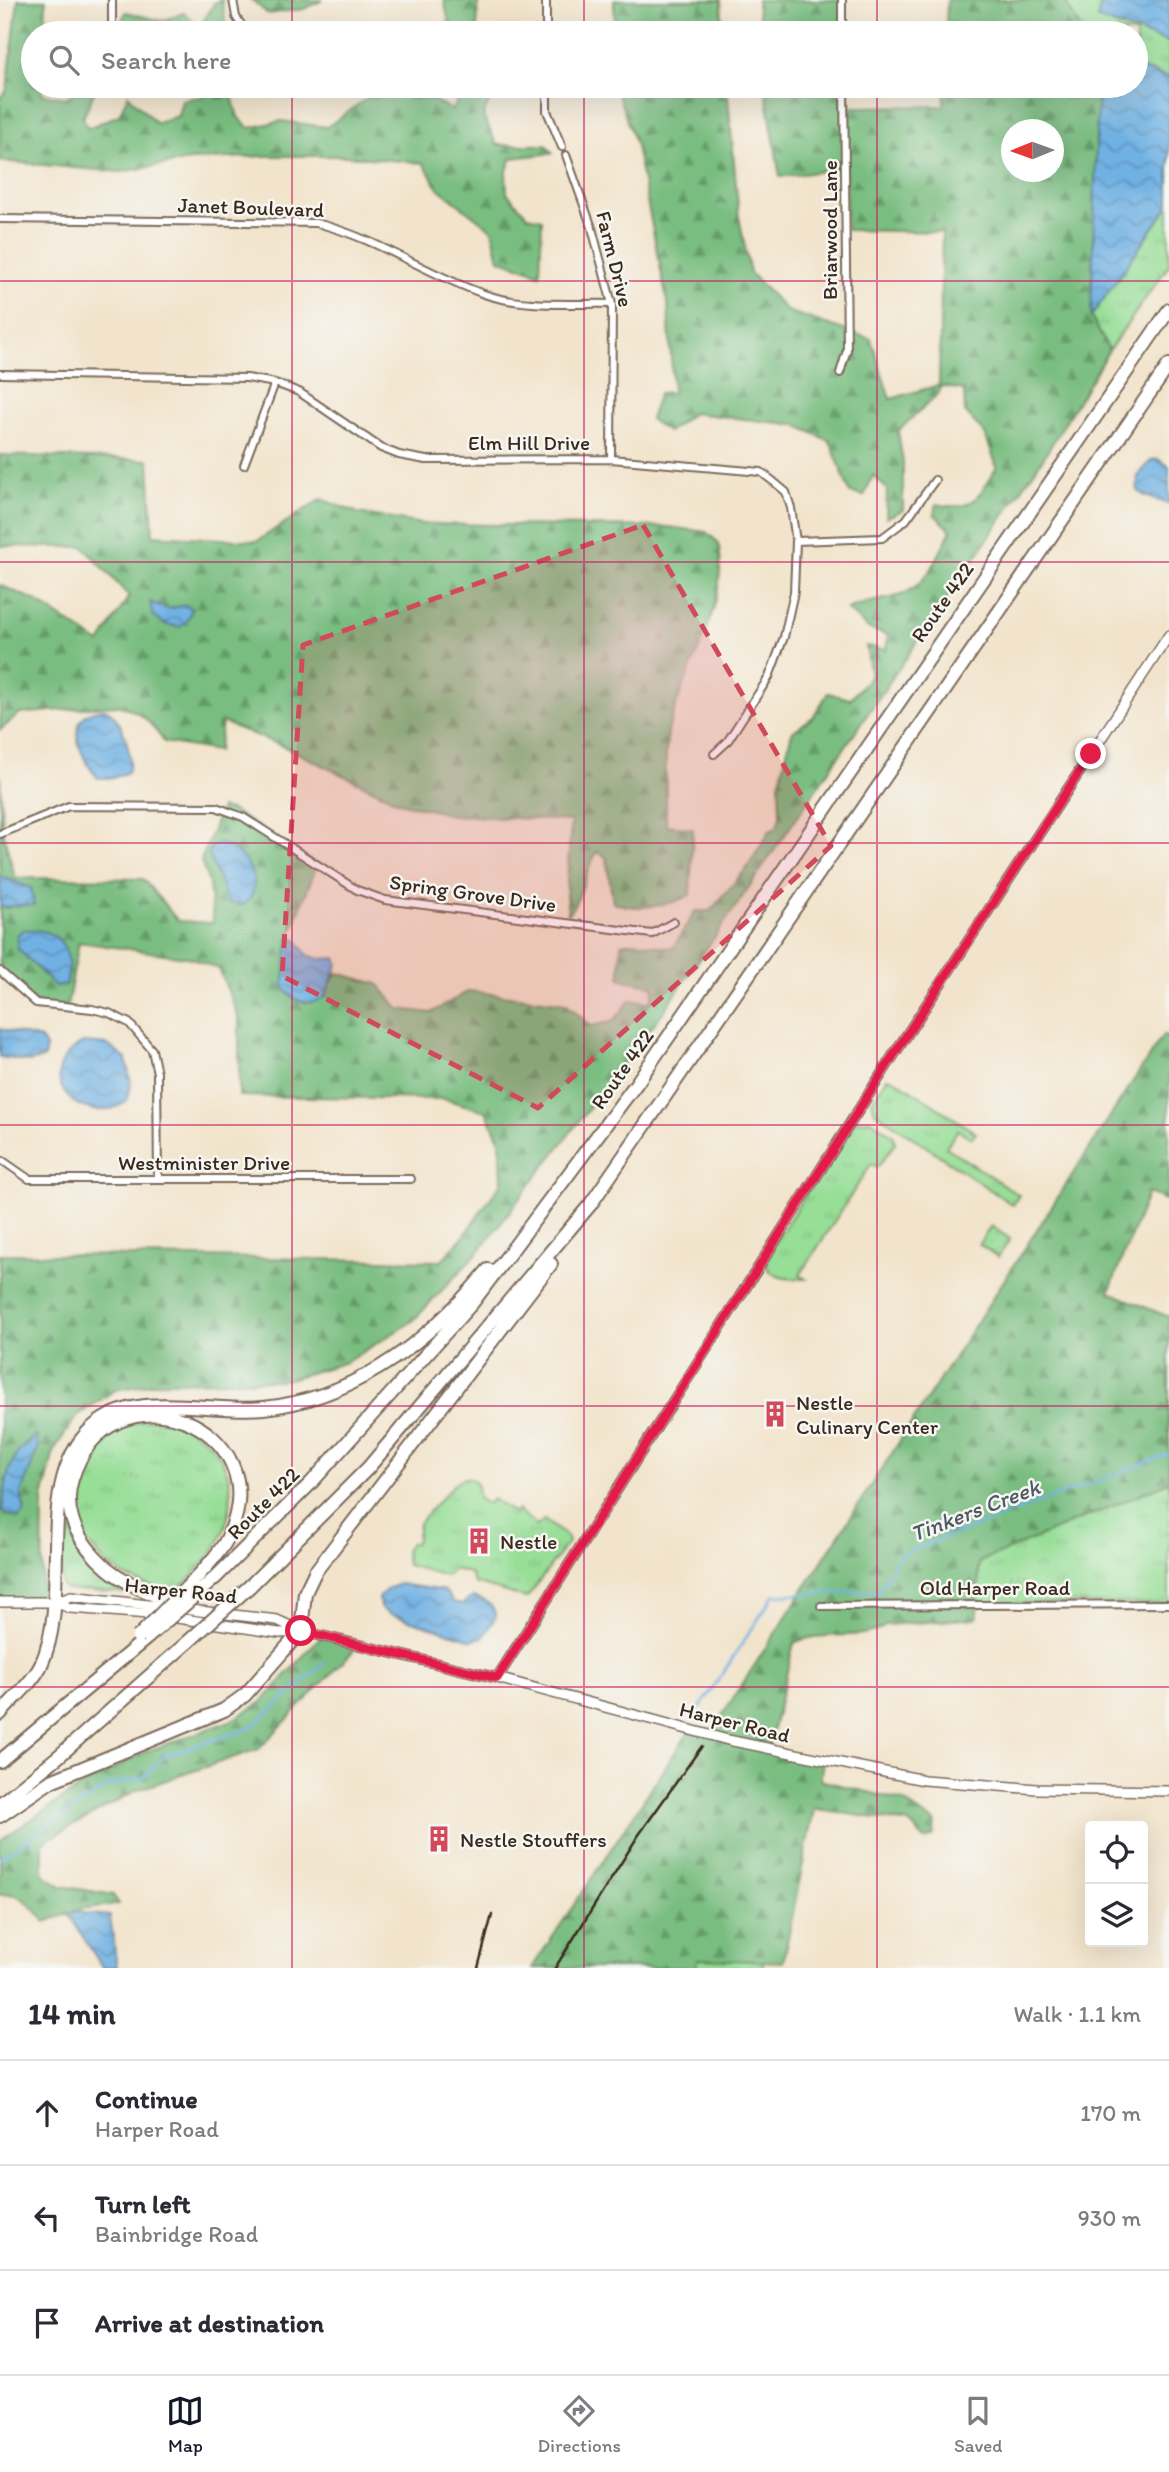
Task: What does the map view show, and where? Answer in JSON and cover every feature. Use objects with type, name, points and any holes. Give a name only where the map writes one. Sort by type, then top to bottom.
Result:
[{"type":"highway","name":"Route 422","points":[[143,1637],[216,1577],[312,1483],[473,1302],[595,1139],[1169,310]]},
{"type":"highway","points":[[0,1816],[51,1781],[224,1710],[245,1695],[301,1631],[305,1593],[315,1572],[538,1283],[1169,365]]},
{"type":"highway","points":[[0,1714],[40,1667],[52,1632],[64,1469],[74,1449],[93,1427],[123,1410],[147,1406],[262,1408],[326,1394],[356,1382],[407,1350],[481,1278],[595,1139]]},
{"type":"highway","points":[[0,1804],[59,1756],[250,1586],[368,1468],[590,1205]]},
{"type":"highway","points":[[0,1760],[102,1677],[143,1637],[201,1573],[226,1540],[235,1517],[237,1490],[231,1461],[216,1438],[196,1423],[165,1414],[135,1415],[102,1431],[84,1452],[70,1485],[71,1517],[76,1531],[90,1551],[110,1570],[177,1607]]},
{"type":"street","points":[[112,0],[113,21]]},
{"type":"street","points":[[233,0],[239,21]]},
{"type":"street","points":[[546,0],[546,21]]},
{"type":"street","points":[[842,0],[842,21]]},
{"type":"street","points":[[547,98],[547,111],[562,147]]},
{"type":"street","name":"Briarwood Lane","points":[[840,373],[847,350],[844,98]]},
{"type":"street","name":"Farm Drive","points":[[566,155],[592,228],[612,304],[611,459]]},
{"type":"street","name":"Janet Boulevard","points":[[0,219],[316,223],[363,237],[484,294],[536,303],[612,304]]},
{"type":"street","name":"Elm Hill Drive","points":[[0,374],[247,378],[275,383],[299,393],[381,448],[399,455],[426,460],[611,459],[761,472],[786,492],[796,541],[794,592],[783,637],[769,677],[727,742],[714,754]]},
{"type":"street","points":[[244,465],[275,383]]},
{"type":"street","points":[[796,541],[882,538],[906,520],[935,480]]},
{"type":"street","points":[[497,1678],[897,1051],[1169,635]]},
{"type":"street","name":"Spring Grove Drive","points":[[0,834],[69,806],[204,805],[233,811],[357,890],[385,900],[652,934],[674,922]]},
{"type":"street","points":[[0,971],[36,1003],[100,1011],[129,1023],[152,1050],[157,1073],[158,1179]]},
{"type":"street","name":"Westminister Drive","points":[[3,1161],[29,1179],[411,1179]]},
{"type":"street","name":"Harper Road","points":[[0,1602],[55,1602],[71,1596],[277,1620],[301,1631],[497,1678],[728,1740],[925,1780],[1037,1789],[1169,1791]]},
{"type":"street","name":"Harper Road","points":[[55,1602],[70,1608],[149,1614],[279,1633],[301,1631]]},
{"type":"street","name":"Old Harper Road","points":[[821,1606],[1169,1604]]},
{"type":"highlighted area","points":[[643,525],[831,846],[538,1108],[282,976],[303,645]]},
{"type":"green space","points":[[18,0],[46,0],[45,21],[21,21],[21,98],[92,98],[83,118],[88,128],[119,115],[127,98],[131,98],[156,123],[178,116],[182,100],[232,98],[238,117],[249,128],[281,121],[327,127],[367,98],[426,98],[452,110],[460,98],[491,98],[483,116],[497,145],[546,145],[553,153],[512,158],[506,173],[507,193],[528,216],[542,219],[540,274],[499,259],[492,230],[439,189],[423,163],[347,156],[264,156],[192,160],[120,172],[0,161],[0,98],[7,90]]},
{"type":"green space","points":[[222,0],[225,21],[204,21],[215,2]]},
{"type":"green space","points":[[252,0],[323,0],[304,9],[268,14]]},
{"type":"green space","points":[[444,0],[478,0],[477,21],[449,21]]},
{"type":"green space","points":[[614,0],[721,0],[722,21],[615,21]]},
{"type":"green space","points":[[757,0],[842,0],[842,21],[759,21]]},
{"type":"green space","points":[[947,0],[1064,0],[1076,21],[946,21]]},
{"type":"green space","points":[[1064,0],[1101,0],[1099,19],[1105,21],[1076,21]]},
{"type":"green space","points":[[126,12],[162,21],[122,21]]},
{"type":"green space","points":[[184,13],[193,21],[162,21]]},
{"type":"green space","points":[[1148,35],[1169,42],[1169,78],[1148,71]]},
{"type":"green space","points":[[619,98],[728,98],[739,217],[750,273],[787,311],[871,339],[890,399],[939,385],[942,232],[846,230],[846,168],[780,177],[767,98],[845,98],[846,107],[944,106],[944,98],[1098,98],[1091,317],[1109,350],[1044,457],[664,1011],[480,1250],[413,1321],[346,1362],[286,1380],[161,1382],[115,1390],[77,1416],[54,1450],[43,1499],[42,1602],[0,1602],[0,1254],[441,1261],[461,1239],[502,1182],[500,1141],[486,1111],[444,1099],[239,1096],[239,1018],[219,969],[192,958],[79,942],[67,1007],[36,1003],[0,971],[0,907],[9,908],[31,888],[0,876],[0,775],[3,832],[15,878],[143,879],[178,921],[213,923],[209,883],[201,861],[221,808],[233,811],[317,865],[289,938],[329,985],[337,973],[378,984],[399,1009],[431,1013],[469,991],[566,1003],[591,1026],[614,1021],[630,1000],[651,1002],[654,988],[620,978],[621,944],[640,943],[673,948],[695,911],[710,911],[748,867],[770,830],[777,827],[780,816],[779,784],[792,732],[813,717],[828,693],[850,699],[871,676],[866,646],[886,650],[888,635],[867,628],[847,609],[901,595],[919,584],[932,567],[951,530],[934,514],[937,504],[967,504],[980,493],[997,467],[985,434],[965,412],[964,390],[940,386],[939,393],[898,431],[903,463],[903,510],[886,518],[887,489],[873,475],[864,496],[850,493],[830,441],[796,425],[693,413],[668,432],[650,419],[659,393],[673,392],[668,306],[636,146]]},
{"type":"green space","points":[[1169,205],[1169,265],[1109,350],[1091,317]]},
{"type":"green space","points":[[0,455],[149,460],[153,535],[257,541],[321,499],[358,513],[422,524],[669,527],[706,532],[719,543],[718,592],[712,615],[676,705],[666,751],[666,825],[693,829],[690,895],[652,906],[631,906],[613,902],[606,857],[597,852],[568,914],[566,896],[571,821],[452,815],[399,802],[283,746],[222,722],[218,751],[164,742],[144,717],[131,709],[114,705],[19,714],[0,730],[0,585],[34,600],[100,643],[129,596],[84,547],[0,546]]},
{"type":"green space","points":[[1163,1035],[1169,1038],[1169,1201],[1148,1193],[1109,1292],[1169,1317],[1169,1482],[979,1562],[977,1618],[886,1625],[868,1633],[818,1637],[794,1643],[768,1749],[823,1761],[820,1780],[903,1801],[935,1823],[934,1836],[925,1840],[909,1823],[814,1809],[783,1962],[697,1959],[696,1968],[532,1968],[690,1730],[710,1734]]},
{"type":"green space","points":[[887,1078],[894,1079],[976,1133],[972,1138],[958,1130],[946,1147],[1019,1195],[1013,1205],[875,1112],[872,1101]]},
{"type":"green space","points":[[871,1120],[893,1135],[895,1143],[878,1167],[871,1164],[800,1275],[806,1279],[775,1275],[763,1261],[852,1121]]},
{"type":"green space","points":[[991,1226],[1010,1239],[998,1257],[979,1244]]},
{"type":"green space","points":[[155,1419],[195,1432],[209,1444],[221,1458],[228,1474],[231,1492],[229,1512],[219,1541],[202,1565],[175,1593],[133,1580],[111,1567],[87,1543],[75,1518],[75,1491],[79,1476],[99,1441],[119,1427]]},
{"type":"green space","points":[[468,1477],[476,1482],[479,1499],[487,1504],[493,1499],[514,1513],[518,1510],[537,1526],[544,1520],[566,1536],[568,1542],[527,1598],[474,1583],[470,1573],[454,1569],[446,1576],[407,1565],[405,1550],[410,1543],[416,1543],[419,1523],[457,1481]]},
{"type":"green space","points":[[1169,1482],[1169,1604],[978,1603],[979,1562]]},
{"type":"green space","points":[[62,1519],[66,1519],[77,1543],[92,1562],[111,1577],[135,1589],[134,1593],[67,1590],[62,1586]]},
{"type":"green space","points":[[321,1636],[359,1645],[259,1749],[137,1790],[43,1842],[43,1874],[61,1886],[113,1895],[118,1904],[81,1909],[45,1922],[31,1905],[20,1898],[8,1894],[0,1895],[0,1840],[82,1786],[145,1752],[230,1721],[262,1702]]},
{"type":"green space","points":[[697,1959],[763,1961],[763,1968],[696,1968]]},
{"type":"water","points":[[1101,0],[1169,0],[1169,42],[1148,35],[1148,21],[1098,19]]},
{"type":"water","points":[[1148,71],[1169,78],[1169,205],[1091,317],[1098,98],[1148,98]]},
{"type":"water","points":[[1158,459],[1169,466],[1169,505],[1137,490],[1138,476],[1151,460]]},
{"type":"water","points":[[150,602],[167,609],[186,605],[192,609],[186,623],[179,627],[164,624],[153,616]]},
{"type":"water","points":[[104,709],[116,719],[128,746],[128,772],[113,778],[98,778],[85,759],[78,737],[78,727],[82,719],[91,712]]},
{"type":"water","points":[[219,844],[229,847],[245,861],[254,879],[254,889],[243,905],[228,903],[209,855],[212,846]]},
{"type":"water","points":[[0,876],[31,888],[34,905],[0,907]]},
{"type":"water","points":[[23,930],[47,933],[62,944],[68,962],[66,986],[55,986],[18,949],[17,936]]},
{"type":"water","points":[[289,938],[295,938],[308,955],[319,959],[336,958],[338,964],[325,997],[313,1002],[302,1002],[283,987]]},
{"type":"water","points":[[0,1029],[41,1039],[46,1047],[44,1058],[30,1062],[0,1057]]},
{"type":"water","points":[[83,1043],[108,1045],[126,1059],[131,1084],[126,1102],[108,1109],[92,1110],[77,1104],[66,1095],[60,1082],[60,1069],[67,1055]]},
{"type":"water","points":[[36,1435],[38,1448],[21,1493],[25,1511],[18,1519],[2,1511],[7,1478],[19,1450]]},
{"type":"water","points":[[399,1584],[445,1591],[453,1602],[462,1604],[473,1597],[477,1598],[490,1605],[496,1616],[484,1637],[472,1640],[390,1614],[380,1608],[379,1598],[387,1589]]},
{"type":"water","points":[[73,1912],[110,1916],[117,1968],[103,1968],[69,1915]]},
{"type":"waterway","name":"Tinkers Creek","points":[[700,1708],[774,1595],[879,1591],[899,1555],[1169,1454]]},
{"type":"waterway","name":"Tinkers Creek","points":[[0,1858],[109,1785],[143,1778],[164,1756],[251,1728],[325,1662]]},
{"type":"railway","points":[[555,1968],[638,1836],[702,1746]]},
{"type":"railway","points":[[478,1968],[492,1915]]},
{"type":"place","name":"Nestle Culinary Center","points":[[775,1414]]},
{"type":"place","name":"Nestle","points":[[479,1541]]},
{"type":"place","name":"Nestle Stouffers","points":[[439,1839]]},
{"type":"route","points":[[301,1631],[497,1678],[893,1056],[1091,754]]}]
